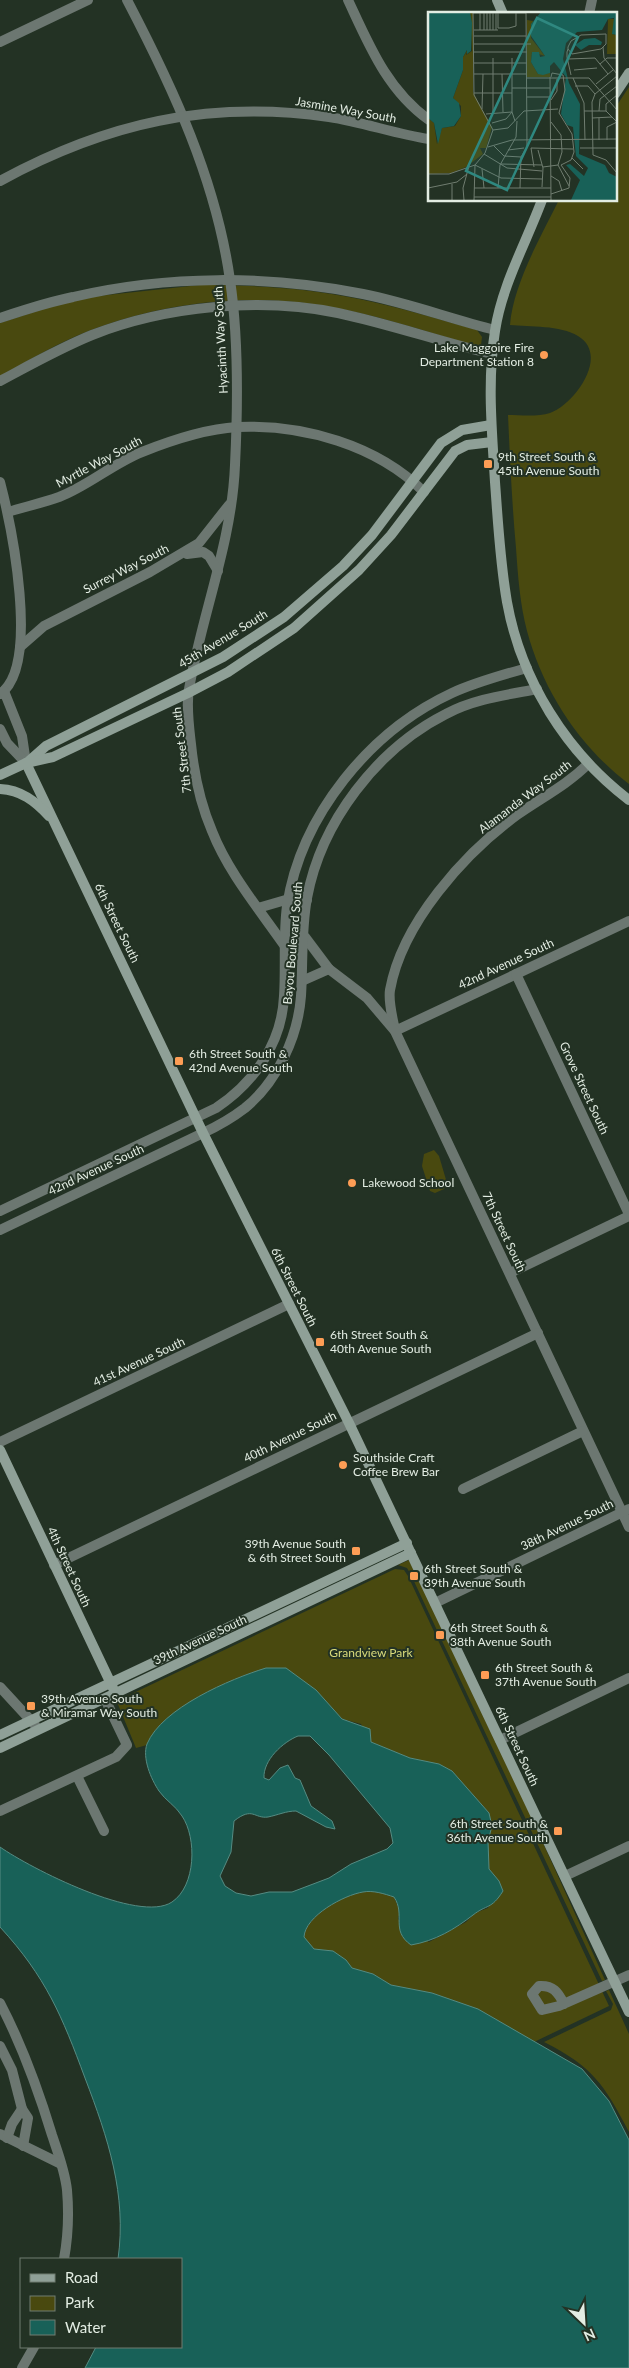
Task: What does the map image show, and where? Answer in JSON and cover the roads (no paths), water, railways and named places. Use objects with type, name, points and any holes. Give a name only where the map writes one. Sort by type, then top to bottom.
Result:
[{"type":"street","points":[[0,42],[88,0]]},
{"type":"street","name":"Hyacinth Way South","points":[[127,0],[184,115],[214,207],[230,280],[236,427],[232,501],[218,572],[188,693]]},
{"type":"street","points":[[348,0],[381,68],[408,102],[428,119]]},
{"type":"street","points":[[497,0],[502,12]]},
{"type":"street","points":[[617,87],[629,73]]},
{"type":"street","name":"Jasmine Way South","points":[[0,181],[55,154],[102,135],[184,115],[252,110],[292,112],[347,120],[428,139]]},
{"type":"street","points":[[542,201],[508,284],[495,330],[492,354],[492,442],[507,603],[514,633],[536,689],[565,736],[588,764],[629,800]]},
{"type":"street","points":[[534,222],[547,201]]},
{"type":"street","points":[[0,318],[74,296],[180,281],[230,280],[270,281],[363,294],[495,330]]},
{"type":"street","points":[[0,381],[93,334],[158,316],[232,305],[296,308],[336,313],[492,354]]},
{"type":"street","name":"45th Avenue South","points":[[26,763],[46,746],[192,674],[256,637],[313,593],[343,566],[372,535],[414,482],[435,450],[451,435],[462,430],[491,424]]},
{"type":"street","name":"Myrtle Way South","points":[[8,512],[59,497],[140,453],[170,441],[203,432],[236,427],[269,428],[336,440],[373,455],[414,482],[424,492]]},
{"type":"street","name":"45th Avenue South","points":[[0,775],[26,763],[52,757],[188,693],[260,651],[294,628],[327,600],[390,535],[455,451],[467,445],[492,442]]},
{"type":"street","name":"6th Street South","points":[[0,482],[8,512],[18,577],[20,647],[12,680],[2,692],[22,736],[26,763]]},
{"type":"street","name":"Surrey Way South","points":[[20,647],[44,626],[176,558],[199,543],[232,501]]},
{"type":"street","points":[[176,558],[194,552],[203,552],[209,556],[218,572]]},
{"type":"street","name":"Bayou Boulevard South","points":[[196,1118],[232,1097],[248,1082],[263,1063],[280,1020],[284,997],[284,945],[289,899],[304,846],[317,822],[346,778],[374,747],[408,720],[451,694],[475,684],[527,668]]},
{"type":"street","name":"Bayou Boulevard South","points":[[203,1133],[225,1122],[246,1108],[266,1087],[285,1055],[296,1027],[302,981],[307,900],[312,876],[331,828],[367,779],[398,746],[446,714],[476,702],[536,689]]},
{"type":"street","name":"7th Street South","points":[[188,693],[193,764],[200,798],[212,833],[225,857],[284,945]]},
{"type":"street","name":"6th Street South","points":[[0,729],[8,743],[26,763],[55,822],[203,1133],[349,1423],[407,1543],[629,2012]]},
{"type":"street","name":"Alamanda Way South","points":[[395,1031],[389,992],[403,951],[425,910],[479,848],[518,814],[576,776],[588,764]]},
{"type":"street","points":[[0,788],[21,793],[30,798],[55,822]]},
{"type":"street","points":[[258,908],[289,899],[307,900]]},
{"type":"street","name":"42nd Avenue South","points":[[395,1031],[629,921]]},
{"type":"street","name":"7th Street South","points":[[304,937],[329,970],[367,998],[395,1031],[583,1431],[626,1511],[629,1527]]},
{"type":"street","points":[[302,981],[329,970]]},
{"type":"street","name":"Grove Street South","points":[[516,974],[629,1215]]},
{"type":"street","name":"42nd Avenue South","points":[[0,1211],[196,1118]]},
{"type":"street","name":"42nd Avenue South","points":[[0,1230],[203,1133]]},
{"type":"street","points":[[124,1152],[131,1168]]},
{"type":"street","points":[[510,1273],[629,1215]]},
{"type":"street","name":"41st Avenue South","points":[[0,1442],[289,1304]]},
{"type":"street","name":"40th Avenue South","points":[[54,1564],[538,1333]]},
{"type":"street","points":[[462,1489],[583,1431]]},
{"type":"street","name":"4th Street South","points":[[0,1450],[116,1694]]},
{"type":"street","name":"38th Avenue South","points":[[435,1603],[626,1511]]},
{"type":"street","name":"39th Avenue South","points":[[0,1735],[407,1543]]},
{"type":"street","name":"39th Avenue South","points":[[0,1748],[411,1553]]},
{"type":"street","points":[[500,1740],[629,1678]]},
{"type":"street","points":[[0,1687],[30,1721],[40,1729]]},
{"type":"street","points":[[0,1811],[116,1758],[127,1745],[105,1698]]},
{"type":"street","points":[[78,1776],[104,1831]]},
{"type":"street","points":[[565,1876],[629,1846]]},
{"type":"street","points":[[564,2004],[629,1974]]},
{"type":"street","points":[[0,2002],[22,2047],[34,2078],[61,2164],[67,2190],[68,2218],[64,2258]]},
{"type":"street","points":[[0,2046],[12,2070],[22,2109],[28,2118],[11,2140]]},
{"type":"street","points":[[11,2140],[22,2109]]},
{"type":"street","points":[[11,2140],[61,2164]]},
{"type":"street","points":[[22,2368],[33,2348]]},
{"type":"water","points":[[266,1668],[286,1668],[316,1690],[342,1719],[370,1729],[371,1742],[410,1758],[439,1764],[452,1771],[489,1813],[492,1826],[488,1841],[489,1869],[499,1881],[503,1891],[492,1904],[444,1934],[428,1941],[411,1945],[401,1934],[399,1910],[394,1897],[375,1892],[363,1892],[346,1897],[318,1914],[306,1929],[304,1937],[314,1949],[333,1951],[346,1960],[352,1968],[373,1974],[391,1985],[432,1993],[478,2009],[582,2069],[609,2101],[629,2140],[629,2368],[85,2368],[95,2348],[182,2348],[182,2258],[118,2258],[120,2212],[118,2189],[108,2145],[93,2100],[68,2035],[51,1998],[29,1963],[0,1927],[0,1847],[35,1868],[85,1891],[111,1900],[135,1906],[156,1907],[172,1902],[180,1895],[190,1874],[192,1849],[190,1836],[182,1816],[161,1794],[153,1781],[146,1762],[147,1744],[155,1731],[167,1718],[216,1687]],"holes":[[[298,1736],[310,1736],[329,1755],[390,1828],[393,1843],[387,1849],[351,1864],[329,1878],[292,1892],[269,1892],[251,1896],[236,1893],[225,1886],[220,1876],[231,1852],[234,1821],[245,1814],[268,1817],[296,1811],[326,1827],[335,1829],[332,1821],[311,1806],[300,1780],[295,1778],[288,1765],[280,1768],[269,1780],[264,1778],[270,1758],[280,1747]]]},
{"type":"place","name":"Lake Maggoire Fire Department Station 8","points":[[544,355]]},
{"type":"place","name":"9th Street South & 45th Avenue South","points":[[488,464]]},
{"type":"place","name":"6th Street South & 42nd Avenue South","points":[[179,1061]]},
{"type":"place","name":"Lakewood School","points":[[352,1183]]},
{"type":"place","name":"6th Street South & 40th Avenue South","points":[[320,1342]]},
{"type":"place","name":"Southside Craft Coffee Brew Bar","points":[[343,1465]]},
{"type":"place","name":"39th Avenue South & 6th Street South","points":[[356,1551]]},
{"type":"place","name":"6th Street South & 39th Avenue South","points":[[414,1576]]},
{"type":"place","name":"6th Street South & 38th Avenue South","points":[[440,1635]]},
{"type":"place","name":"6th Street South & 37th Avenue South","points":[[485,1675]]},
{"type":"place","name":"39th Avenue South & Miramar Way South","points":[[31,1706]]},
{"type":"place","name":"6th Street South & 36th Avenue South","points":[[558,1831]]},
{"type":"park label","name":"Grandview Park","points":[[371,1653]]}]
